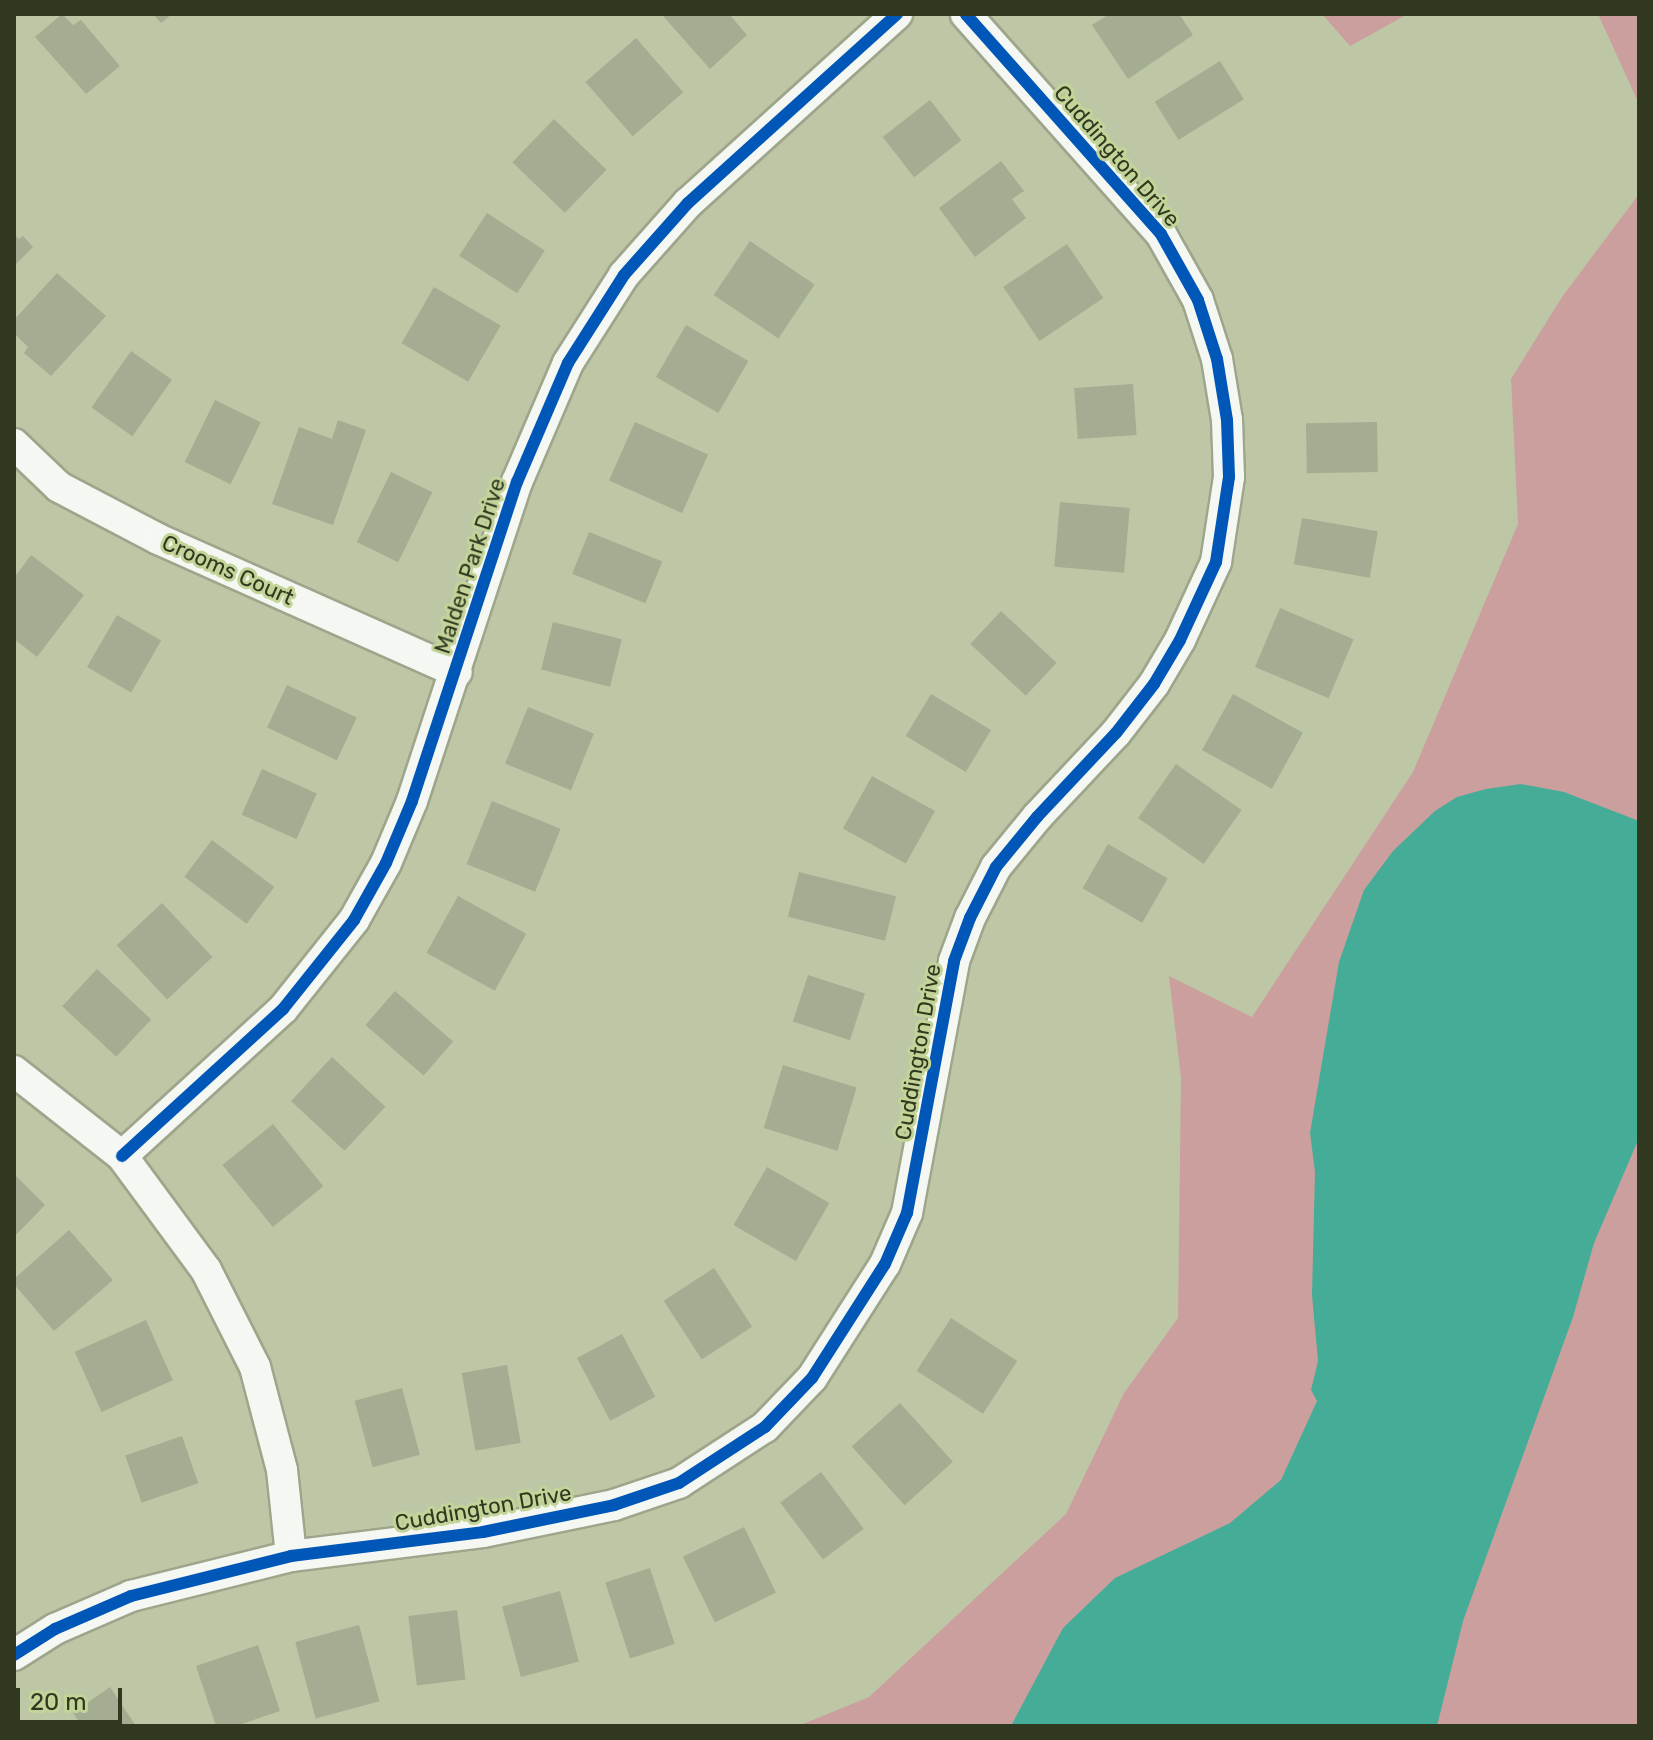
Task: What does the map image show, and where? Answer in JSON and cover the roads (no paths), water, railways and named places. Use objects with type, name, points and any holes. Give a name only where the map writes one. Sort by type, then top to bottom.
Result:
[{"type":"street","name":"Malden Park Drive","points":[[122,1156],[283,1009],[354,920],[386,863],[457,672],[517,482],[568,363],[624,275],[688,203],[897,14]]},
{"type":"street","name":"Cuddington Drive","points":[[14,1655],[55,1629],[131,1596],[291,1556],[483,1532],[614,1505],[679,1483],[765,1427],[812,1378],[885,1264],[907,1213],[954,961],[977,905],[996,867],[1037,817],[1116,733],[1154,684],[1180,640],[1216,562],[1229,477],[1227,420],[1217,359],[1198,300],[1161,234],[966,14]]},
{"type":"street","name":"Crooms Court","points":[[14,444],[59,487],[158,539],[457,672]]},
{"type":"street","points":[[14,1071],[122,1156],[206,1270],[255,1367],[282,1470],[291,1556]]},
{"type":"water","points":[[1521,784],[1564,792],[1639,821],[1639,1138],[1594,1243],[1573,1317],[1463,1621],[1437,1726],[1011,1726],[1063,1628],[1115,1578],[1230,1523],[1281,1480],[1317,1401],[1311,1390],[1318,1361],[1312,1295],[1315,1172],[1310,1133],[1339,962],[1364,890],[1393,851],[1435,811],[1457,797]]}]
